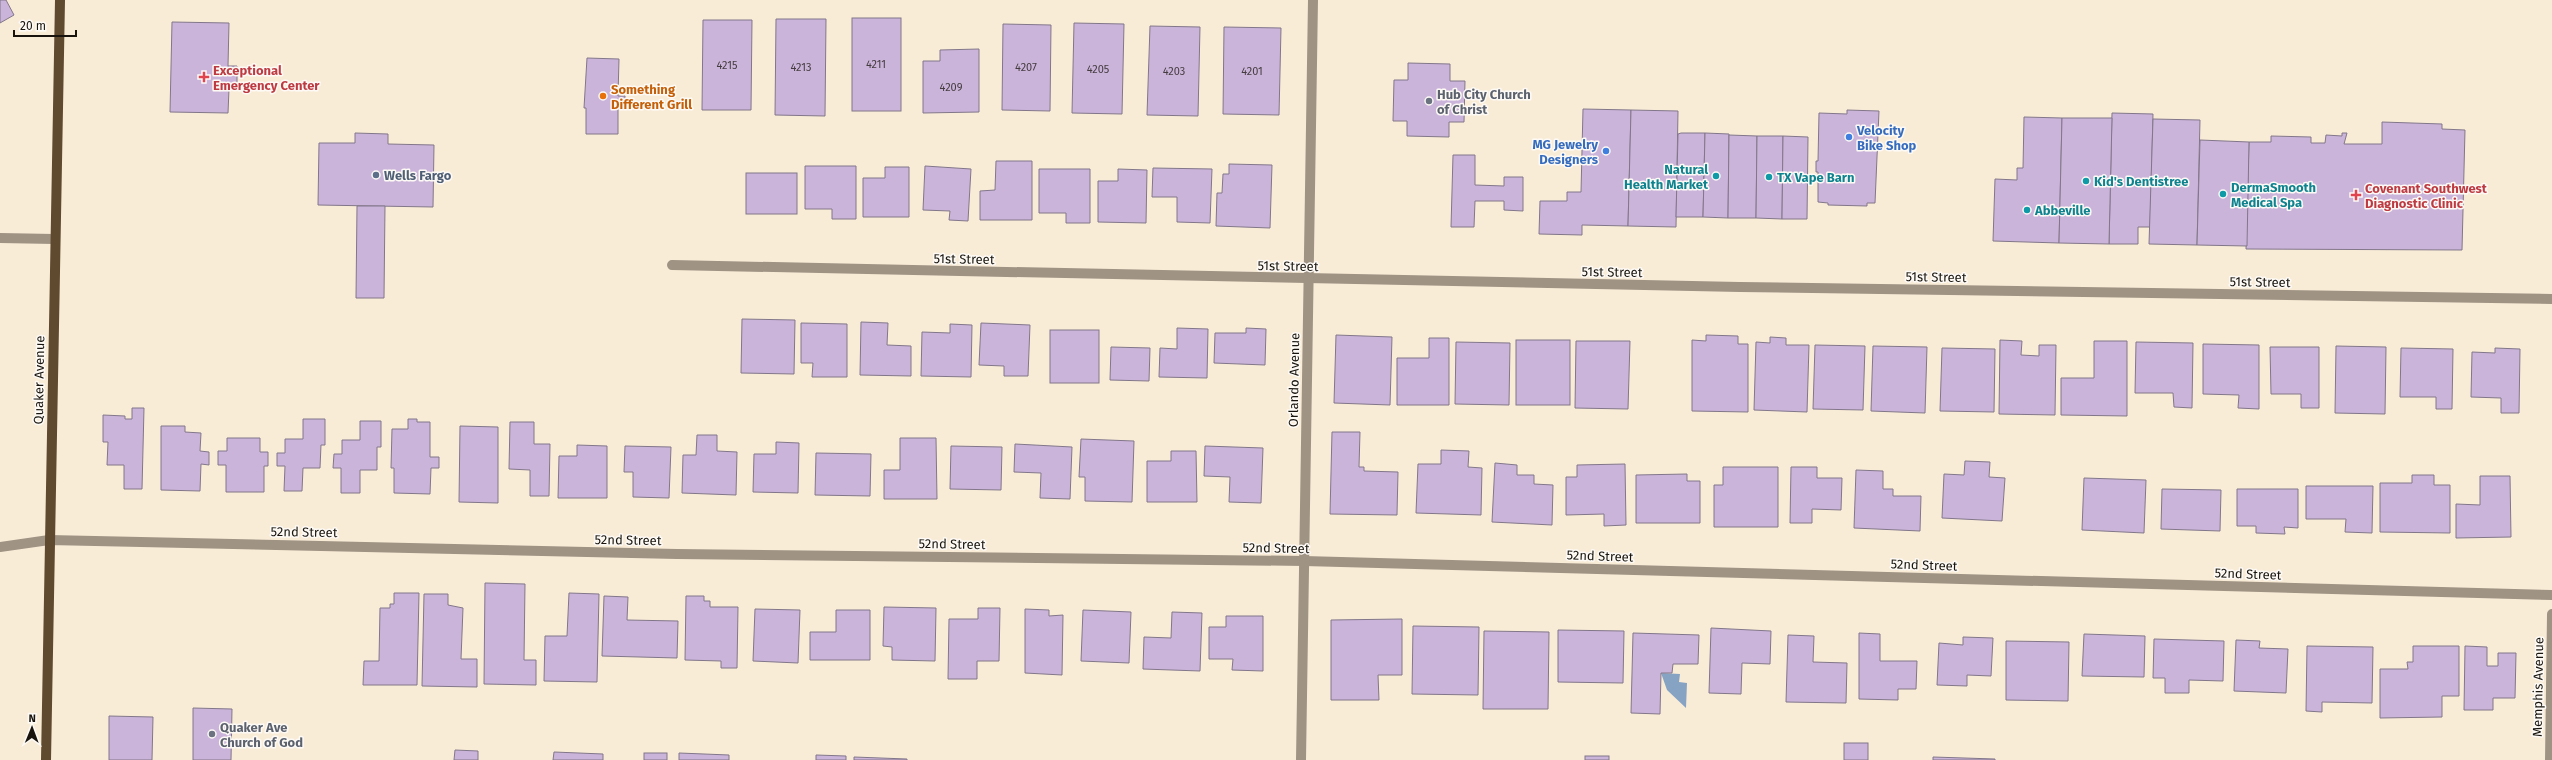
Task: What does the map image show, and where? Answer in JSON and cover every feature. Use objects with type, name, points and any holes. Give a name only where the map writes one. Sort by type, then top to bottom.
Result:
[{"type":"main road","name":"Quaker Avenue","points":[[46,760],[54,239],[60,0]]},
{"type":"street","name":"Orlando Avenue","points":[[1300,760],[1313,0]]},
{"type":"street","points":[[0,238],[54,239]]},
{"type":"street","name":"51st Street","points":[[672,265],[1308,279],[2552,299]]},
{"type":"street","name":"52nd Street","points":[[0,547],[49,540],[677,554],[1304,561],[2552,596]]},
{"type":"street","name":"Memphis Avenue","points":[[2550,760],[2552,614]]},
{"type":"water","points":[[1661,673],[1680,674],[1679,682],[1687,683],[1686,708],[1667,690]]},
{"type":"building","points":[[0,0],[6,0],[14,15],[0,23]]},
{"type":"building","points":[[852,18],[901,18],[901,111],[852,111]]},
{"type":"building","points":[[776,19],[826,19],[825,116],[775,115]]},
{"type":"building","points":[[703,20],[752,20],[751,110],[702,110]]},
{"type":"building","name":"Exceptional Emergency Center","points":[[172,22],[229,23],[228,66],[237,66],[237,89],[229,89],[228,113],[170,112]]},
{"type":"building","points":[[1074,23],[1124,24],[1122,114],[1072,113]]},
{"type":"building","points":[[1003,24],[1051,25],[1050,111],[1002,110]]},
{"type":"building","points":[[1150,26],[1200,27],[1198,116],[1147,115]]},
{"type":"building","points":[[1224,27],[1281,28],[1279,115],[1223,114]]},
{"type":"building","points":[[979,49],[979,112],[923,113],[923,61],[940,61],[940,50]]},
{"type":"building","name":"Something Different Grill","points":[[587,58],[619,59],[618,96],[625,96],[625,106],[618,106],[618,134],[586,134],[586,108],[584,108]]},
{"type":"building","name":"Hub City Church of Christ","points":[[1408,63],[1450,64],[1450,81],[1465,81],[1464,122],[1449,122],[1449,137],[1407,136],[1407,121],[1393,121],[1394,80],[1408,80]]},
{"type":"building","name":"MG Jewelry Designers","points":[[1583,109],[1631,110],[1628,226],[1582,225],[1582,235],[1539,234],[1540,201],[1567,201],[1567,192],[1581,192]]},
{"type":"building","points":[[1631,110],[1678,111],[1676,227],[1628,226]]},
{"type":"building","name":"Velocity Bike Shop","points":[[1847,110],[1879,111],[1875,203],[1867,203],[1867,206],[1828,205],[1828,203],[1818,202],[1818,172],[1816,172],[1816,161],[1818,161],[1819,113],[1847,114]]},
{"type":"building","points":[[2112,113],[2153,114],[2150,227],[2138,227],[2138,244],[2109,244]]},
{"type":"building","name":"Abbeville","points":[[2024,117],[2062,118],[2059,243],[1993,241],[1995,179],[2017,180],[2017,168],[2023,168]]},
{"type":"building","name":"Kid's Dentistree","points":[[2062,118],[2112,118],[2109,244],[2059,243]]},
{"type":"building","points":[[2153,119],[2200,120],[2197,245],[2149,244]]},
{"type":"building","name":"Covenant Southwest Diagnostic Clinic","points":[[2382,122],[2442,124],[2442,129],[2465,130],[2462,250],[2246,249],[2249,142],[2271,142],[2271,136],[2311,137],[2311,143],[2325,143],[2326,135],[2342,136],[2342,133],[2347,133],[2344,144],[2382,144]]},
{"type":"building","name":"Wells Fargo","points":[[355,133],[388,134],[388,144],[434,145],[433,207],[318,205],[319,143],[355,143]]},
{"type":"building","points":[[1705,133],[1703,217],[1676,217],[1678,134]]},
{"type":"building","name":"Natural Health Market","points":[[1705,133],[1729,134],[1728,218],[1703,217]]},
{"type":"building","points":[[1729,135],[1757,136],[1756,218],[1728,218]]},
{"type":"building","name":"TX Vape Barn","points":[[1757,136],[1783,136],[1782,219],[1756,218]]},
{"type":"building","points":[[1783,136],[1808,137],[1807,219],[1782,219]]},
{"type":"building","name":"DermaSmooth Medical Spa","points":[[2200,140],[2249,142],[2247,246],[2197,245]]},
{"type":"building","points":[[1453,155],[1475,155],[1475,185],[1504,186],[1504,177],[1523,177],[1523,211],[1504,210],[1504,201],[1475,201],[1474,227],[1451,227]]},
{"type":"building","points":[[996,161],[1032,161],[1032,220],[980,220],[980,191],[995,190]]},
{"type":"building","points":[[1229,164],[1272,165],[1270,228],[1216,226],[1217,193],[1222,193],[1223,174],[1229,174]]},
{"type":"building","points":[[805,166],[856,166],[856,219],[832,219],[832,209],[805,209]]},
{"type":"building","points":[[925,166],[971,169],[968,221],[949,220],[950,211],[923,210]]},
{"type":"building","points":[[885,167],[909,167],[909,217],[863,217],[863,178],[885,178]]},
{"type":"building","points":[[1153,168],[1212,169],[1210,223],[1177,222],[1177,197],[1152,197]]},
{"type":"building","points":[[1039,169],[1090,169],[1090,223],[1066,223],[1066,213],[1039,213]]},
{"type":"building","points":[[1118,169],[1147,170],[1146,223],[1098,222],[1098,181],[1118,181]]},
{"type":"building","points":[[746,173],[797,173],[797,214],[746,214]]},
{"type":"building","points":[[357,206],[385,206],[384,298],[356,298]]},
{"type":"building","points":[[742,319],[795,320],[794,374],[741,373]]},
{"type":"building","points":[[861,322],[888,323],[887,345],[911,346],[911,376],[860,375]]},
{"type":"building","points":[[801,323],[847,324],[847,377],[812,377],[813,363],[801,363]]},
{"type":"building","points":[[981,323],[1030,325],[1028,376],[1004,376],[1004,366],[979,365]]},
{"type":"building","points":[[950,324],[972,325],[971,377],[921,376],[922,332],[950,333]]},
{"type":"building","points":[[1177,328],[1208,329],[1207,378],[1159,377],[1160,348],[1177,349]]},
{"type":"building","points":[[1246,328],[1266,329],[1265,365],[1214,363],[1215,333],[1246,333]]},
{"type":"building","points":[[1050,330],[1099,330],[1099,383],[1050,383]]},
{"type":"building","points":[[1336,335],[1392,337],[1390,405],[1334,403]]},
{"type":"building","points":[[1706,335],[1738,336],[1738,344],[1748,344],[1748,412],[1692,411],[1692,340],[1706,341]]},
{"type":"building","points":[[1770,337],[1786,338],[1786,345],[1809,345],[1807,412],[1754,410],[1756,342],[1770,343]]},
{"type":"building","points":[[1429,338],[1449,338],[1449,405],[1397,405],[1397,358],[1429,358]]},
{"type":"building","points":[[1516,340],[1570,340],[1570,405],[1516,405]]},
{"type":"building","points":[[2000,340],[2022,341],[2021,355],[2039,356],[2039,345],[2056,345],[2055,415],[1999,414]]},
{"type":"building","points":[[1576,341],[1630,341],[1628,409],[1575,408]]},
{"type":"building","points":[[2094,341],[2127,341],[2127,416],[2061,415],[2061,378],[2094,378]]},
{"type":"building","points":[[1456,342],[1510,343],[1509,405],[1455,404]]},
{"type":"building","points":[[2136,342],[2193,343],[2192,408],[2174,407],[2173,393],[2135,393]]},
{"type":"building","points":[[2203,344],[2259,345],[2259,409],[2238,408],[2239,395],[2203,394]]},
{"type":"building","points":[[1815,345],[1865,346],[1863,410],[1813,409]]},
{"type":"building","points":[[1873,346],[1927,347],[1925,413],[1871,411]]},
{"type":"building","points":[[2336,346],[2386,347],[2385,414],[2335,413]]},
{"type":"building","points":[[1111,347],[1150,348],[1149,381],[1110,380]]},
{"type":"building","points":[[2270,347],[2319,347],[2319,408],[2301,408],[2301,394],[2271,394]]},
{"type":"building","points":[[1942,348],[1995,349],[1994,412],[1940,411]]},
{"type":"building","points":[[2401,348],[2453,349],[2452,409],[2436,409],[2436,397],[2400,397]]},
{"type":"building","points":[[2495,348],[2520,349],[2519,413],[2501,413],[2501,398],[2471,397],[2472,352],[2495,353]]},
{"type":"building","points":[[132,408],[144,408],[142,489],[124,489],[124,465],[107,465],[108,442],[103,442],[103,415],[125,416],[125,419],[132,419]]},
{"type":"building","points":[[303,419],[325,419],[325,445],[321,445],[320,468],[303,468],[302,491],[284,491],[285,466],[277,466],[277,453],[285,453],[285,439],[303,439]]},
{"type":"building","points":[[408,419],[417,419],[417,422],[430,422],[430,457],[439,457],[439,468],[431,468],[430,494],[394,493],[394,468],[391,468],[392,429],[408,429]]},
{"type":"building","points":[[360,421],[381,421],[381,447],[377,447],[377,470],[360,470],[360,493],[341,493],[341,468],[333,468],[334,454],[342,454],[342,440],[360,440]]},
{"type":"building","points":[[510,422],[534,422],[534,444],[550,444],[549,496],[530,496],[530,470],[509,469]]},
{"type":"building","points":[[161,426],[185,426],[185,432],[201,433],[200,451],[209,452],[209,465],[201,464],[200,491],[161,490]]},
{"type":"building","points":[[460,426],[498,427],[498,503],[459,502]]},
{"type":"building","points":[[1332,432],[1360,432],[1359,467],[1364,467],[1364,471],[1398,472],[1397,515],[1330,514]]},
{"type":"building","points":[[697,435],[717,435],[717,451],[737,452],[736,495],[682,493],[683,455],[696,455]]},
{"type":"building","points":[[227,438],[260,438],[260,452],[268,452],[268,466],[264,466],[264,492],[226,492],[226,465],[218,465],[218,451],[227,451]]},
{"type":"building","points":[[900,438],[936,438],[937,499],[884,499],[884,470],[900,470]]},
{"type":"building","points":[[1081,439],[1134,441],[1132,502],[1085,501],[1085,477],[1079,477]]},
{"type":"building","points":[[776,442],[799,443],[798,493],[753,492],[754,454],[776,454]]},
{"type":"building","points":[[1015,444],[1072,447],[1070,499],[1040,498],[1041,473],[1014,472]]},
{"type":"building","points":[[577,445],[607,446],[607,498],[558,498],[559,456],[577,456]]},
{"type":"building","points":[[625,446],[671,447],[669,498],[633,497],[633,472],[624,472]]},
{"type":"building","points":[[951,446],[1002,447],[1001,490],[950,489]]},
{"type":"building","points":[[1205,446],[1263,448],[1261,503],[1229,502],[1230,477],[1204,476]]},
{"type":"building","points":[[1441,450],[1469,451],[1468,467],[1482,468],[1481,515],[1416,513],[1418,464],[1441,464]]},
{"type":"building","points":[[1171,451],[1196,451],[1197,502],[1147,502],[1147,461],[1171,461]]},
{"type":"building","points":[[816,453],[871,454],[870,496],[815,495]]},
{"type":"building","points":[[1965,461],[1990,462],[1989,477],[2005,478],[2002,521],[1942,518],[1944,474],[1964,475]]},
{"type":"building","points":[[1495,463],[1517,465],[1517,475],[1534,475],[1534,484],[1553,485],[1552,525],[1492,522]]},
{"type":"building","points":[[1625,464],[1626,525],[1604,526],[1604,514],[1566,515],[1566,477],[1577,477],[1577,465]]},
{"type":"building","points":[[1723,467],[1778,467],[1778,527],[1714,527],[1714,485],[1723,485]]},
{"type":"building","points":[[1791,467],[1817,467],[1817,478],[1842,478],[1841,510],[1812,509],[1812,523],[1790,523]]},
{"type":"building","points":[[1856,470],[1883,471],[1883,489],[1893,489],[1893,496],[1921,496],[1920,531],[1854,528]]},
{"type":"building","points":[[1687,474],[1687,481],[1700,481],[1700,523],[1636,523],[1636,475]]},
{"type":"building","points":[[2412,475],[2434,475],[2434,485],[2450,485],[2450,533],[2380,532],[2380,483],[2412,483]]},
{"type":"building","points":[[2480,476],[2510,476],[2511,537],[2456,538],[2456,504],[2480,505]]},
{"type":"building","points":[[2084,478],[2146,480],[2144,533],[2082,530]]},
{"type":"building","points":[[2306,486],[2373,486],[2372,533],[2345,532],[2346,519],[2306,519]]},
{"type":"building","points":[[2162,489],[2221,490],[2220,531],[2161,529]]},
{"type":"building","points":[[2237,489],[2298,489],[2298,528],[2284,527],[2285,534],[2256,533],[2256,526],[2237,526]]},
{"type":"building","points":[[485,583],[525,584],[524,660],[536,660],[536,685],[484,684]]},
{"type":"building","points":[[394,593],[419,593],[417,685],[363,685],[364,661],[379,661],[380,608],[390,608],[390,604],[394,604]]},
{"type":"building","points":[[569,593],[599,594],[597,682],[544,681],[545,636],[567,636]]},
{"type":"building","points":[[424,594],[448,594],[448,605],[463,608],[461,659],[477,659],[477,687],[422,686]]},
{"type":"building","points":[[604,596],[628,597],[627,620],[678,621],[677,658],[602,656]]},
{"type":"building","points":[[686,596],[704,596],[704,601],[710,601],[710,607],[738,607],[737,668],[721,668],[721,661],[685,660]]},
{"type":"building","points":[[884,607],[936,608],[935,661],[892,660],[892,647],[883,646]]},
{"type":"building","points":[[978,608],[1000,608],[999,661],[977,661],[977,679],[948,679],[949,619],[978,619]]},
{"type":"building","points":[[755,609],[800,610],[798,663],[753,661]]},
{"type":"building","points":[[1025,609],[1049,610],[1049,616],[1063,615],[1062,675],[1025,673]]},
{"type":"building","points":[[836,610],[870,610],[870,660],[810,660],[810,632],[836,632]]},
{"type":"building","points":[[1083,610],[1131,612],[1129,663],[1081,661]]},
{"type":"building","points":[[1172,612],[1202,613],[1200,671],[1143,669],[1144,637],[1171,638]]},
{"type":"building","points":[[1226,616],[1263,616],[1263,671],[1232,670],[1233,659],[1209,659],[1209,627],[1226,627]]},
{"type":"building","points":[[1402,619],[1402,675],[1378,675],[1379,700],[1331,700],[1331,620]]},
{"type":"building","points":[[1413,626],[1479,627],[1478,695],[1412,694]]},
{"type":"building","points":[[1711,628],[1771,631],[1770,664],[1742,663],[1741,694],[1709,693]]},
{"type":"building","points":[[1558,630],[1624,631],[1623,683],[1558,682]]},
{"type":"building","points":[[1484,631],[1549,632],[1548,709],[1483,709]]},
{"type":"building","points":[[1633,633],[1699,635],[1698,664],[1673,664],[1672,673],[1661,673],[1660,714],[1631,713]]},
{"type":"building","points":[[1859,633],[1880,634],[1880,661],[1917,661],[1916,689],[1898,689],[1898,700],[1859,699]]},
{"type":"building","points":[[2084,634],[2145,636],[2144,677],[2082,676]]},
{"type":"building","points":[[1788,635],[1814,636],[1813,662],[1847,663],[1846,703],[1786,702]]},
{"type":"building","points":[[1963,637],[1993,638],[1991,676],[1967,675],[1967,686],[1937,685],[1939,643],[1963,645]]},
{"type":"building","points":[[2154,639],[2224,641],[2223,681],[2189,680],[2189,693],[2165,693],[2165,678],[2153,678]]},
{"type":"building","points":[[2236,640],[2260,641],[2259,648],[2288,649],[2286,693],[2234,691]]},
{"type":"building","points":[[2006,641],[2069,642],[2068,701],[2006,700]]},
{"type":"building","points":[[2307,646],[2373,647],[2372,703],[2322,702],[2322,712],[2306,711]]},
{"type":"building","points":[[2413,646],[2459,646],[2459,696],[2442,696],[2442,717],[2380,718],[2380,669],[2408,669],[2407,662],[2413,662]]},
{"type":"building","points":[[2465,646],[2487,647],[2487,666],[2498,666],[2498,653],[2516,653],[2515,698],[2493,698],[2493,710],[2464,710]]},
{"type":"building","name":"Quaker Ave Church of God","points":[[193,708],[232,709],[231,760],[193,760]]},
{"type":"building","points":[[109,716],[153,717],[152,760],[109,760]]},
{"type":"building","points":[[1844,743],[1868,743],[1868,760],[1844,760]]},
{"type":"building","points":[[455,750],[478,751],[478,760],[454,760]]},
{"type":"building","points":[[554,752],[603,754],[603,760],[553,760]]},
{"type":"building","points":[[644,753],[667,753],[667,760],[644,760]]},
{"type":"building","points":[[679,753],[729,755],[729,760],[679,760]]},
{"type":"building","points":[[816,755],[846,756],[846,760],[816,760]]},
{"type":"building","points":[[1585,756],[1609,756],[1609,760],[1585,760]]},
{"type":"building","points":[[854,757],[907,759],[907,760],[854,760]]},
{"type":"building","points":[[1933,757],[1995,759],[1995,760],[1933,760]]},
{"type":"place","name":"Exceptional Emergency Center","points":[[204,77]]},
{"type":"place","name":"Something Different Grill","points":[[603,96]]},
{"type":"place","name":"Hub City Church of Christ","points":[[1429,101]]},
{"type":"place","name":"Velocity Bike Shop","points":[[1849,137]]},
{"type":"place","name":"MG Jewelry Designers","points":[[1606,151]]},
{"type":"place","name":"Wells Fargo","points":[[376,175]]},
{"type":"place","name":"Natural Health Market","points":[[1716,176]]},
{"type":"place","name":"TX Vape Barn","points":[[1769,177]]},
{"type":"place","name":"Kid's Dentistree","points":[[2086,181]]},
{"type":"place","name":"DermaSmooth Medical Spa","points":[[2223,194]]},
{"type":"place","name":"Covenant Southwest Diagnostic Clinic","points":[[2356,195]]},
{"type":"place","name":"Abbeville","points":[[2027,210]]},
{"type":"place","name":"Quaker Ave Church of God","points":[[212,734]]}]
